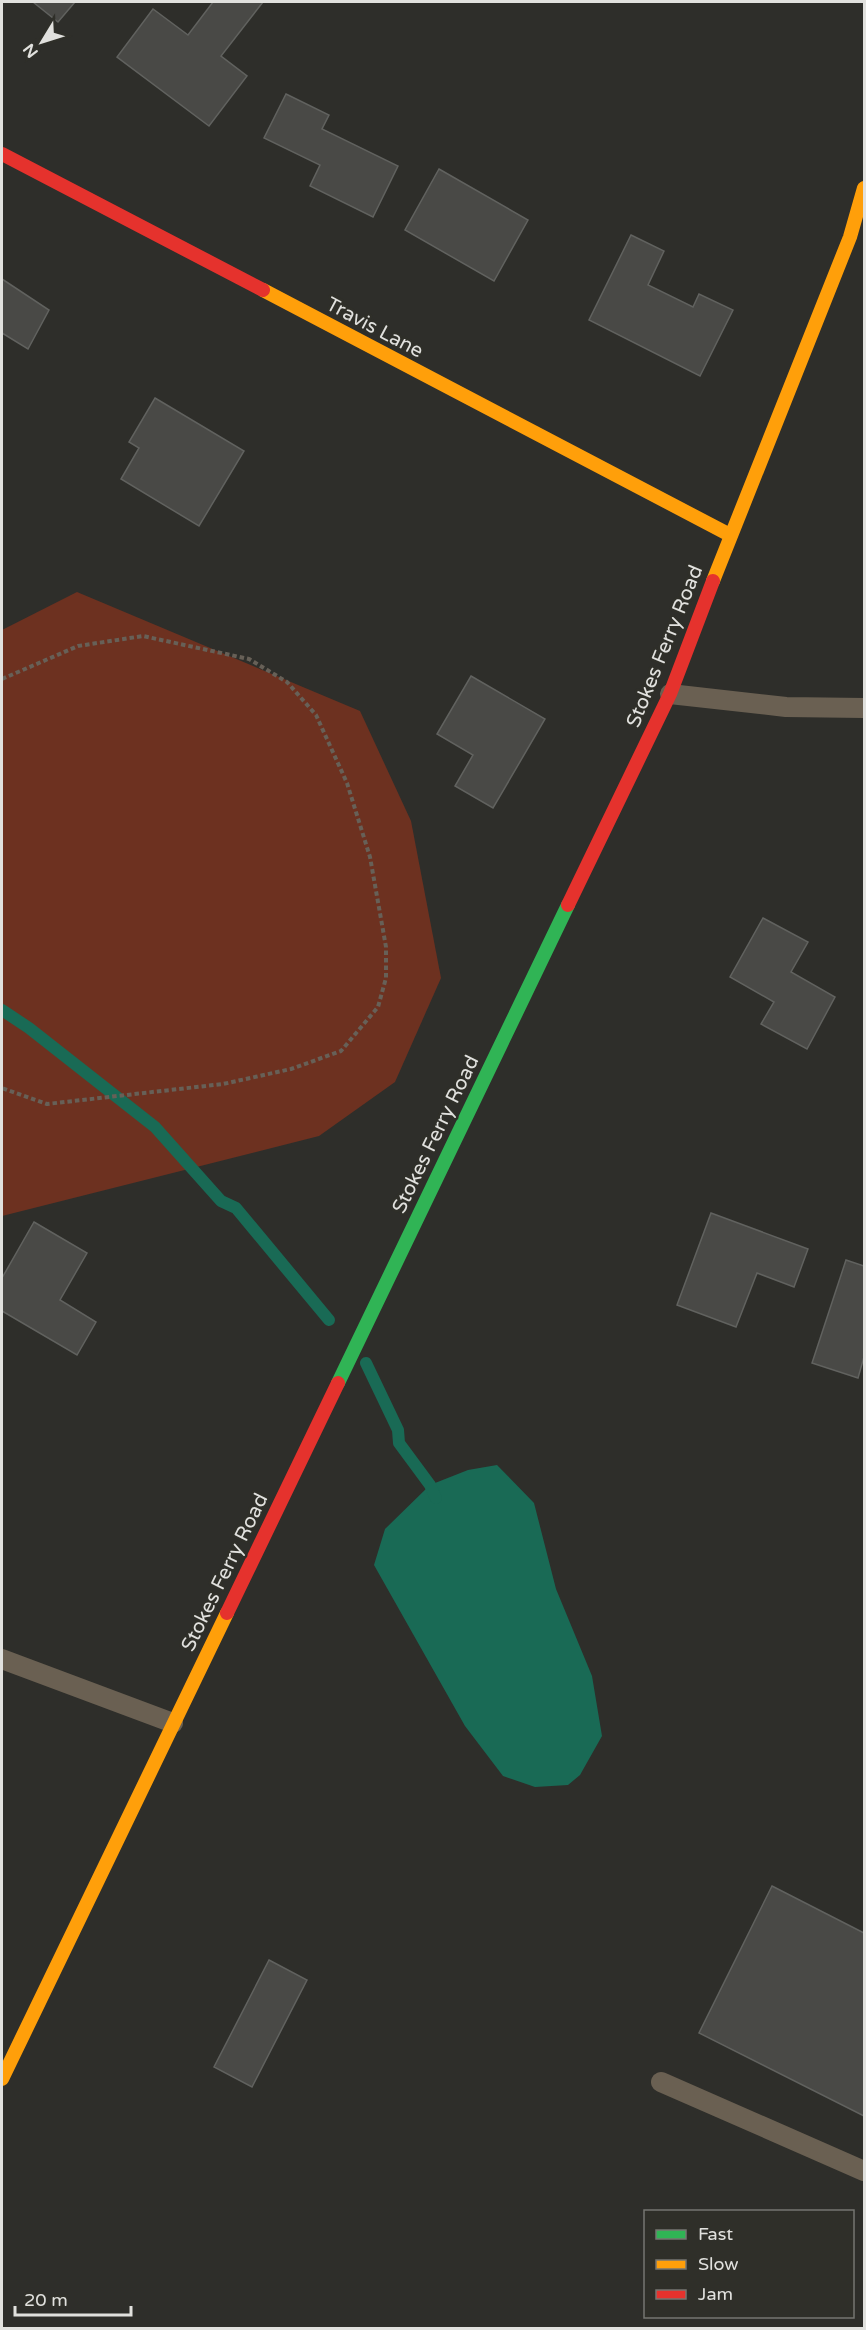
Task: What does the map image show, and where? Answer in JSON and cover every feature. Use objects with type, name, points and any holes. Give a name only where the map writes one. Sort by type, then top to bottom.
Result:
[{"type":"street","name":"Travis Lane","points":[[2,154],[730,535]]},
{"type":"street","name":"Stokes Ferry Road","points":[[2,2079],[670,694],[730,535],[850,237],[864,188]]},
{"type":"lane","points":[[670,694],[786,707],[864,708]]},
{"type":"lane","points":[[2,1659],[173,1723]]},
{"type":"lane","points":[[661,2082],[864,2171]]},
{"type":"path","points":[[2,679],[78,646],[143,636],[249,659],[287,682],[316,715],[346,783],[370,857],[386,947],[386,978],[378,1007],[341,1051],[291,1069],[223,1084],[47,1104],[2,1088]]},
{"type":"shaded area","points":[[77,592],[360,711],[411,821],[441,978],[395,1082],[319,1136],[2,1216],[2,630]]},
{"type":"shaded area","points":[[497,1465],[534,1503],[556,1589],[592,1676],[602,1736],[580,1775],[568,1785],[535,1787],[503,1776],[465,1726],[374,1565],[385,1529],[430,1485],[468,1470]]},
{"type":"building","points":[[33,2],[75,2],[58,22]]},
{"type":"building","points":[[213,2],[263,2],[221,56],[247,76],[209,126],[117,57],[153,9],[188,35]]},
{"type":"building","points":[[286,94],[329,115],[322,129],[398,166],[373,217],[310,186],[320,165],[264,138]]},
{"type":"building","points":[[439,169],[528,220],[494,281],[405,230]]},
{"type":"building","points":[[631,235],[664,251],[648,285],[693,307],[699,294],[733,310],[700,376],[589,320]]},
{"type":"building","points":[[2,279],[49,310],[28,349],[2,333]]},
{"type":"building","points":[[155,398],[244,451],[199,526],[121,479],[139,448],[129,442]]},
{"type":"building","points":[[471,676],[545,719],[493,808],[455,786],[473,755],[437,734]]},
{"type":"building","points":[[763,918],[808,942],[791,972],[835,997],[807,1049],[761,1024],[774,1002],[730,977]]},
{"type":"building","points":[[711,1213],[808,1249],[794,1287],[757,1273],[736,1327],[677,1305]]},
{"type":"building","points":[[34,1222],[87,1253],[60,1300],[96,1322],[77,1355],[2,1311],[2,1278]]},
{"type":"building","points":[[846,1260],[864,1266],[864,1357],[858,1378],[812,1363]]},
{"type":"building","points":[[772,1886],[864,1933],[864,2116],[699,2033]]},
{"type":"building","points":[[269,1960],[307,1980],[252,2087],[214,2067]]},
{"type":"waterway","points":[[2,1010],[29,1028],[155,1127],[221,1201],[236,1208],[329,1320]]},
{"type":"waterway","points":[[366,1363],[398,1430],[399,1443],[430,1485],[436,1498]]},
{"type":"traffic: fast","points":[[338,1383],[568,905]]},
{"type":"traffic: slow","points":[[713,581],[850,237],[864,188]]},
{"type":"traffic: slow","points":[[263,290],[730,535]]},
{"type":"traffic: slow","points":[[2,2079],[227,1613]]},
{"type":"traffic: jam","points":[[2,154],[263,290]]},
{"type":"traffic: jam","points":[[568,905],[670,694],[713,581]]},
{"type":"traffic: jam","points":[[227,1613],[338,1383]]}]
